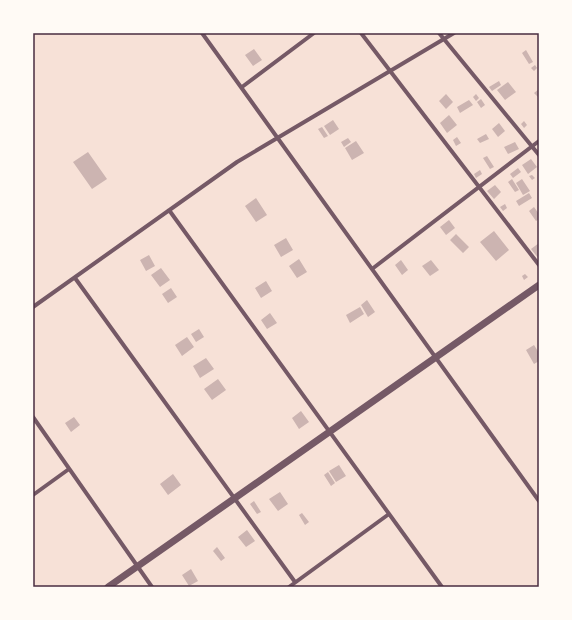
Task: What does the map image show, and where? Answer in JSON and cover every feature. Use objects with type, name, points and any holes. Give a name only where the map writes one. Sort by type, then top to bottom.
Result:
[{"type":"street","points":[[202,33],[539,501]]},
{"type":"street","points":[[242,87],[314,33]]},
{"type":"street","points":[[360,33],[539,265]]},
{"type":"street","points":[[439,33],[539,155]]},
{"type":"street","points":[[33,308],[237,162],[454,33]]},
{"type":"street","points":[[372,269],[539,141]]},
{"type":"street","points":[[169,210],[442,587]]},
{"type":"street","points":[[74,278],[295,582]]},
{"type":"street","points":[[108,587],[539,285]]},
{"type":"street","points":[[33,417],[152,587]]},
{"type":"street","points":[[33,495],[69,469]]},
{"type":"street","points":[[289,587],[389,514]]},
{"type":"building","points":[[254,49],[262,60],[253,66],[245,55]]},
{"type":"building","points":[[526,50],[533,62],[529,64],[522,53]]},
{"type":"building","points":[[535,65],[537,68],[534,71],[531,68]]},
{"type":"building","points":[[499,81],[501,85],[492,91],[489,87]]},
{"type":"building","points":[[508,82],[516,92],[505,100],[497,90]]},
{"type":"building","points":[[539,89],[539,98],[534,93]]},
{"type":"building","points":[[446,94],[453,102],[446,109],[439,101]]},
{"type":"building","points":[[476,94],[479,98],[476,101],[473,97]]},
{"type":"building","points":[[481,99],[485,105],[481,108],[477,102]]},
{"type":"building","points":[[469,100],[473,105],[460,113],[457,107]]},
{"type":"building","points":[[449,115],[457,125],[447,133],[440,123]]},
{"type":"building","points":[[333,120],[339,129],[330,135],[324,126]]},
{"type":"building","points":[[524,121],[527,125],[524,128],[521,124]]},
{"type":"building","points":[[499,123],[505,131],[498,137],[492,129]]},
{"type":"building","points":[[322,127],[328,136],[324,138],[318,129]]},
{"type":"building","points":[[486,134],[489,139],[480,143],[477,139]]},
{"type":"building","points":[[457,137],[461,143],[456,146],[453,140]]},
{"type":"building","points":[[348,138],[351,142],[344,147],[341,142]]},
{"type":"building","points":[[356,141],[364,153],[352,160],[345,148]]},
{"type":"building","points":[[515,142],[519,149],[508,154],[504,147]]},
{"type":"building","points":[[88,152],[107,179],[92,189],[73,162]]},
{"type":"building","points":[[487,156],[494,167],[490,169],[483,158]]},
{"type":"building","points":[[531,159],[537,167],[528,174],[522,165]]},
{"type":"building","points":[[518,168],[521,172],[513,178],[510,174]]},
{"type":"building","points":[[480,170],[482,174],[476,178],[474,174]]},
{"type":"building","points":[[532,175],[535,178],[532,180],[529,176]]},
{"type":"building","points":[[512,179],[519,190],[515,192],[508,182]]},
{"type":"building","points":[[522,179],[530,191],[523,195],[516,183]]},
{"type":"building","points":[[495,185],[501,192],[494,199],[487,191]]},
{"type":"building","points":[[529,193],[532,198],[519,206],[516,201]]},
{"type":"building","points":[[256,198],[267,215],[256,222],[245,206]]},
{"type":"building","points":[[505,204],[507,208],[503,211],[500,207]]},
{"type":"building","points":[[534,207],[539,214],[539,219],[536,221],[529,211]]},
{"type":"building","points":[[449,220],[455,228],[446,235],[440,227]]},
{"type":"building","points":[[494,231],[509,250],[496,261],[480,242]]},
{"type":"building","points":[[456,234],[469,247],[463,253],[450,240]]},
{"type":"building","points":[[286,238],[293,250],[281,257],[274,245]]},
{"type":"building","points":[[539,243],[539,259],[531,249]]},
{"type":"building","points":[[149,255],[155,266],[146,271],[140,260]]},
{"type":"building","points":[[299,259],[307,272],[297,278],[289,266]]},
{"type":"building","points":[[401,260],[408,270],[402,275],[395,265]]},
{"type":"building","points":[[431,260],[439,270],[430,276],[422,266]]},
{"type":"building","points":[[161,268],[170,280],[160,287],[151,275]]},
{"type":"building","points":[[525,274],[528,277],[524,280],[522,276]]},
{"type":"building","points":[[266,281],[272,291],[261,298],[255,288]]},
{"type":"building","points":[[171,288],[177,297],[168,303],[162,294]]},
{"type":"building","points":[[367,300],[375,312],[368,317],[361,305]]},
{"type":"building","points":[[360,307],[364,314],[350,323],[346,315]]},
{"type":"building","points":[[270,313],[277,323],[267,329],[261,320]]},
{"type":"building","points":[[199,329],[204,337],[196,342],[191,334]]},
{"type":"building","points":[[187,337],[194,347],[182,356],[175,345]]},
{"type":"building","points":[[534,345],[539,353],[539,361],[534,364],[526,350]]},
{"type":"building","points":[[206,358],[214,369],[200,378],[193,366]]},
{"type":"building","points":[[218,379],[226,390],[212,400],[204,389]]},
{"type":"building","points":[[301,411],[309,422],[299,429],[292,418]]},
{"type":"building","points":[[74,417],[80,425],[71,432],[65,423]]},
{"type":"building","points":[[339,465],[346,476],[336,482],[329,471]]},
{"type":"building","points":[[328,472],[335,483],[331,486],[324,475]]},
{"type":"building","points":[[173,474],[181,485],[168,495],[160,484]]},
{"type":"building","points":[[280,492],[288,504],[278,511],[269,499]]},
{"type":"building","points":[[254,501],[261,512],[257,514],[250,504]]},
{"type":"building","points":[[302,513],[309,522],[305,525],[299,515]]},
{"type":"building","points":[[247,530],[255,541],[246,547],[238,537]]},
{"type":"building","points":[[217,547],[225,558],[221,561],[213,551]]},
{"type":"building","points":[[191,569],[198,581],[189,586],[182,575]]}]
